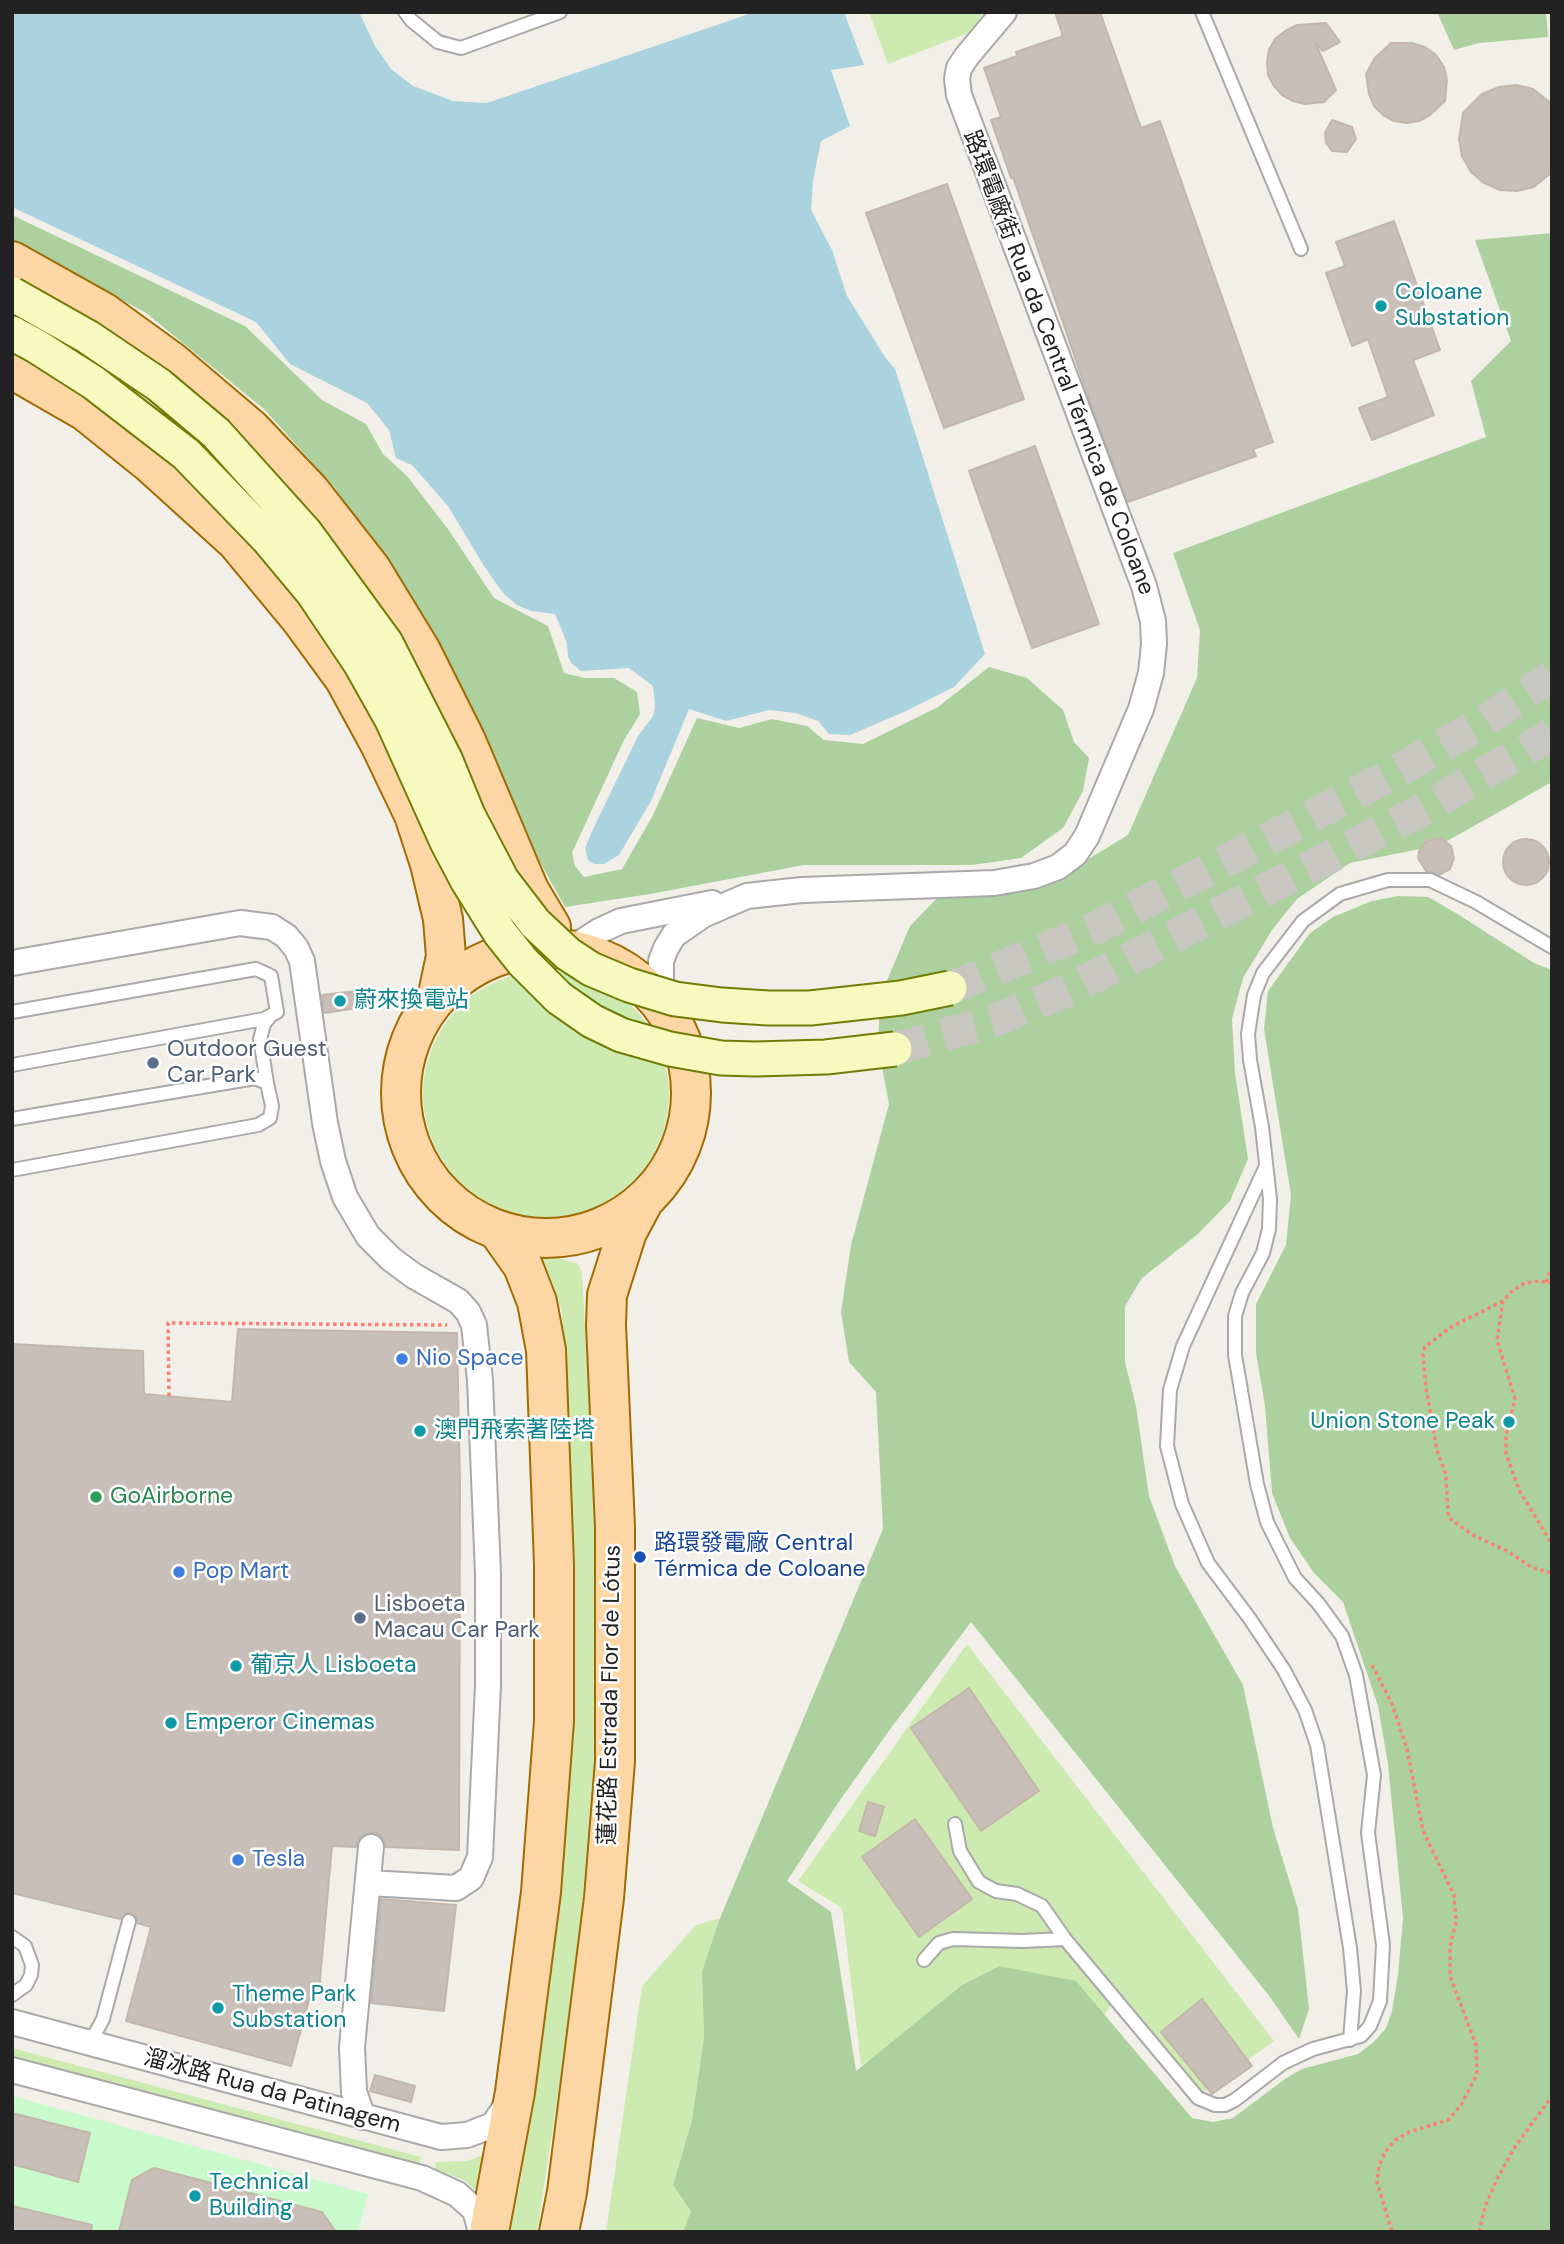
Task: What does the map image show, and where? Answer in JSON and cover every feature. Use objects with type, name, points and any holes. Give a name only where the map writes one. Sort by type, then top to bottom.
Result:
[{"type":"main road","points":[[12,261],[103,312],[172,362],[251,429],[310,491],[371,569],[421,651],[466,741],[528,890],[549,925],[571,949]]},
{"type":"main road","points":[[12,294],[88,337],[159,385],[216,433],[305,532],[386,643],[429,726],[468,815],[502,880],[535,923],[568,954],[591,969],[629,985],[675,999],[722,1005],[810,1008],[901,998],[950,988]]},
{"type":"main road","points":[[12,333],[94,383],[186,454],[268,539],[313,593],[360,663],[392,720],[467,880],[500,933],[523,962],[559,998],[592,1021],[621,1035],[670,1049],[721,1058],[826,1057],[895,1049]]},
{"type":"main road","points":[[12,369],[85,411],[150,464],[237,542],[300,618],[344,678],[414,815],[430,864],[443,919],[446,956],[438,994]]},
{"type":"main road","points":[[538,947],[571,949],[626,972],[647,986],[665,1005],[680,1036],[691,1087],[688,1124],[683,1144],[672,1166],[642,1203],[624,1217],[600,1229],[572,1237],[520,1237],[499,1232],[460,1211],[428,1180],[408,1139],[400,1095],[407,1051],[426,1010],[438,994],[480,963],[500,954],[538,947]]},
{"type":"main road","name":"蓮花路 Estrada Flor de Lótus","points":[[559,2232],[567,2192],[603,1911],[615,1761],[615,1527],[607,1295],[627,1232],[642,1203]]},
{"type":"main road","points":[[489,2232],[515,2092],[541,1892],[554,1721],[554,1565],[546,1350],[537,1302],[523,1266],[499,1232]]},
{"type":"street","name":"路環電廠街 Rua da Central Térmica de Coloane","points":[[665,1005],[661,961],[674,935],[703,915],[747,896],[802,890],[994,883],[1034,876],[1058,867],[1075,854],[1087,835],[1141,709],[1154,643],[1153,621],[1144,586],[959,94],[957,79],[960,68],[1004,12]]},
{"type":"street","points":[[571,949],[599,931],[621,922],[747,896]]},
{"type":"street","points":[[12,963],[240,923],[272,927],[286,936],[302,961],[325,1123],[333,1161],[345,1197],[368,1236],[391,1259],[414,1276],[458,1301],[468,1312],[474,1325],[480,1380],[488,1574],[488,1685],[480,1857],[471,1878],[456,1888],[369,1883]]},
{"type":"street","points":[[363,2116],[354,2092],[352,2047],[371,1847]]},
{"type":"street","name":"溜冰路 Rua da Patinagem","points":[[12,2022],[441,2137],[467,2135],[493,2125],[515,2092]]},
{"type":"street","points":[[315,2104],[326,2096],[341,2077],[352,2047]]},
{"type":"street","name":"溜冰路 Rua da Patinagem","points":[[12,2070],[422,2178],[457,2194],[475,2210],[481,2232]]},
{"type":"lane","points":[[405,12],[438,42],[461,48],[560,12]]},
{"type":"lane","points":[[1202,12],[1301,249]]},
{"type":"lane","points":[[955,1824],[960,1851],[979,1882],[996,1891],[1017,1894],[1042,1906],[1065,1939],[1198,2098],[1205,2102],[1225,2105],[1283,2063],[1321,2046],[1361,2036],[1370,2026],[1380,2001],[1383,1945],[1368,1833],[1374,1775],[1356,1675],[1342,1636],[1318,1603],[1295,1578],[1267,1522],[1257,1485],[1235,1355],[1235,1316],[1242,1293],[1263,1253],[1269,1229],[1270,1199],[1248,1034],[1254,995],[1263,973],[1303,921],[1340,894],[1388,880],[1430,880],[1476,902],[1552,947]]},
{"type":"lane","points":[[12,1012],[256,969],[271,976],[277,1012],[264,1024],[260,1039],[272,1112],[263,1123],[12,1170]]},
{"type":"lane","points":[[12,1065],[268,1018]]},
{"type":"lane","points":[[12,1119],[255,1078],[267,1083]]},
{"type":"lane","points":[[1266,1166],[1183,1346],[1170,1390],[1167,1446],[1182,1504],[1208,1563],[1284,1670],[1306,1710],[1317,1745],[1350,1948],[1354,1991],[1350,2040]]},
{"type":"lane","points":[[82,2041],[95,2034],[103,2019],[129,1921]]},
{"type":"lane","points":[[12,1937],[25,1946],[32,1965],[26,1985],[12,1995]]},
{"type":"lane","points":[[924,1960],[939,1943],[953,1938],[1023,1941],[1065,1939]]},
{"type":"lane","points":[[103,2019],[105,2039],[114,2049]]},
{"type":"path","points":[[1552,1268],[1549,1283],[1525,1283],[1513,1290],[1503,1301],[1449,1328],[1425,1347],[1423,1355],[1437,1450],[1446,1475],[1448,1517],[1471,1534],[1507,1551],[1533,1568],[1552,1573]]},
{"type":"path","points":[[1503,1301],[1497,1340],[1514,1399],[1506,1436],[1506,1453],[1519,1490],[1552,1544]]},
{"type":"path","points":[[169,1396],[169,1323],[474,1325]]},
{"type":"path","points":[[1370,1660],[1392,1704],[1407,1749],[1423,1831],[1454,1895],[1456,1922],[1450,1946],[1450,1976],[1476,2045],[1476,2074],[1461,2105],[1448,2120],[1409,2132],[1395,2140],[1385,2152],[1379,2166],[1377,2182],[1392,2232]]},
{"type":"path","points":[[1479,2232],[1485,2207],[1496,2181],[1552,2096]]},
{"type":"green space","points":[[869,12],[981,12],[982,15],[971,32],[888,64]]},
{"type":"green space","points":[[1437,12],[1546,12],[1548,37],[1479,43],[1454,50]]},
{"type":"green space","points":[[12,215],[245,326],[322,400],[366,424],[383,454],[407,476],[448,529],[494,598],[548,626],[564,673],[585,678],[614,678],[637,692],[640,714],[623,742],[572,853],[575,866],[584,877],[622,869],[653,815],[697,718],[739,728],[772,719],[807,726],[824,740],[863,744],[938,707],[989,667],[1027,678],[1063,710],[1074,742],[1089,758],[1083,791],[1063,828],[1021,858],[972,865],[804,865],[565,907],[540,862],[495,764],[397,582],[335,488],[264,409],[146,313],[12,240]]},
{"type":"green space","points":[[1552,233],[1552,782],[1440,845],[1350,863],[1297,899],[1272,930],[1243,978],[1232,1019],[1235,1073],[1248,1159],[1230,1201],[1198,1234],[1142,1278],[1125,1306],[1125,1362],[1136,1406],[1149,1496],[1175,1566],[1243,1685],[1273,1828],[1298,1909],[1309,2009],[1299,2039],[1270,1997],[971,1622],[891,1728],[787,1881],[831,1912],[856,2071],[961,1986],[999,1966],[1076,1981],[1192,2118],[1213,2122],[1233,2118],[1302,2069],[1358,2054],[1386,2028],[1398,1975],[1403,1918],[1388,1764],[1378,1706],[1343,1602],[1314,1573],[1290,1538],[1272,1493],[1265,1406],[1256,1353],[1256,1304],[1286,1245],[1291,1195],[1264,1029],[1268,991],[1310,933],[1333,917],[1372,901],[1398,896],[1428,897],[1534,963],[1552,970],[1552,2232],[683,2232],[691,2211],[673,2185],[692,2120],[704,2037],[702,1972],[720,1918],[883,1529],[876,1392],[849,1362],[841,1312],[851,1245],[889,1104],[878,1046],[880,997],[910,926],[945,890],[1049,883],[1128,835],[1197,678],[1200,630],[1173,553],[1486,437],[1471,381],[1511,341],[1475,240]]},
{"type":"green space","points":[[546,971],[570,973],[593,980],[633,1007],[660,1047],[667,1070],[667,1118],[660,1141],[633,1181],[593,1208],[570,1215],[546,1217],[522,1215],[499,1208],[459,1181],[432,1141],[425,1118],[423,1094],[425,1070],[432,1047],[459,1007],[499,980],[522,973]]},
{"type":"green space","points":[[542,1254],[577,1263],[582,1272],[597,1557],[596,1734],[577,1968],[537,2232],[510,2232],[521,2179],[550,1969],[566,1807],[573,1630],[562,1312],[540,1257]]},
{"type":"green space","points":[[967,1644],[1274,2041],[1203,2093],[1120,1992],[1081,2050],[981,1995],[861,2065],[842,1908],[798,1881]]},
{"type":"green space","points":[[720,1918],[702,1972],[704,2037],[692,2120],[673,2185],[692,2211],[683,2232],[606,2232],[642,1986],[696,1925]]},
{"type":"green space","points":[[12,2048],[421,2157],[419,2166],[12,2057]]},
{"type":"green space","points":[[12,2096],[368,2194],[358,2232],[12,2232]]},
{"type":"green space","points":[[485,2154],[479,2193],[464,2180],[435,2169],[436,2162],[468,2161]]},
{"type":"water","points":[[12,12],[359,12],[375,46],[391,69],[413,86],[453,101],[487,103],[755,12],[844,12],[864,65],[831,70],[850,126],[821,141],[813,181],[811,210],[832,250],[847,296],[895,369],[985,654],[954,687],[850,735],[829,734],[818,721],[796,713],[769,710],[726,721],[689,709],[651,801],[619,855],[604,864],[594,864],[588,860],[585,848],[638,736],[653,716],[653,686],[629,668],[581,671],[572,664],[555,614],[531,611],[517,605],[503,593],[448,506],[412,465],[396,458],[389,430],[367,403],[290,364],[256,322],[12,207]]},
{"type":"building","points":[[1055,12],[1100,12],[1141,128],[1160,121],[1273,442],[1253,449],[1256,456],[1128,502],[991,120],[1001,117],[984,68],[1017,56],[1016,52],[1063,36]]},
{"type":"building","points":[[1326,23],[1340,42],[1323,51],[1315,42],[1336,90],[1324,102],[1305,104],[1293,101],[1282,95],[1268,75],[1269,50],[1275,39],[1297,25]]},
{"type":"building","points":[[1391,43],[1412,43],[1425,47],[1436,55],[1444,67],[1447,80],[1445,101],[1419,121],[1394,121],[1374,106],[1369,94],[1366,74],[1375,58]]},
{"type":"building","points":[[1516,85],[1533,89],[1552,104],[1552,172],[1534,187],[1517,191],[1500,190],[1484,183],[1471,172],[1462,156],[1459,139],[1463,113],[1482,94],[1499,87]]},
{"type":"building","points":[[1332,120],[1352,127],[1356,139],[1347,152],[1332,151],[1326,143],[1325,133]]},
{"type":"building","points":[[947,184],[1024,399],[944,428],[866,213]]},
{"type":"building","name":"Coloane Substation","points":[[1394,221],[1440,350],[1413,360],[1434,415],[1372,440],[1359,408],[1388,397],[1368,339],[1352,346],[1326,273],[1345,266],[1336,242]]},
{"type":"building","points":[[1035,446],[1099,624],[1032,648],[969,471]]},
{"type":"building","points":[[1436,838],[1451,846],[1454,858],[1450,869],[1439,875],[1426,871],[1418,858],[1425,842]]},
{"type":"building","points":[[1526,839],[1542,846],[1549,862],[1542,878],[1526,885],[1510,878],[1503,862],[1510,846]]},
{"type":"building","name":"蔚來換電站","points":[[356,991],[358,1008],[324,1013],[322,995]]},
{"type":"building","name":"葡京人 Lisboeta","points":[[238,1329],[457,1333],[460,1485],[459,1850],[386,1847],[380,1835],[372,1832],[359,1838],[356,1847],[332,1846],[319,1991],[312,1989],[291,2066],[126,2021],[151,1927],[137,1923],[136,1915],[131,1912],[123,1914],[120,1919],[12,1893],[12,1344],[143,1351],[144,1394],[232,1402]]},
{"type":"building","points":[[969,1688],[1039,1791],[981,1831],[911,1728]]},
{"type":"building","points":[[868,1802],[884,1807],[875,1836],[859,1831]]},
{"type":"building","points":[[915,1819],[972,1899],[919,1937],[862,1857]]},
{"type":"building","points":[[381,1899],[456,1905],[444,2011],[371,2003]]},
{"type":"building","points":[[1202,1999],[1252,2066],[1212,2094],[1161,2032]]},
{"type":"building","points":[[375,2075],[415,2086],[411,2102],[370,2091]]},
{"type":"building","points":[[12,2113],[90,2133],[78,2182],[12,2164]]},
{"type":"building","name":"Technical Building","points":[[154,2168],[322,2212],[336,2232],[119,2232],[132,2180]]},
{"type":"building","points":[[12,2206],[92,2225],[91,2232],[12,2232]]},
{"type":"tunnel","points":[[950,988],[1095,928],[1231,858],[1387,777],[1486,720],[1552,676]]},
{"type":"tunnel","points":[[895,1049],[996,1020],[1068,990],[1420,811],[1552,734]]},
{"type":"place","name":"Coloane Substation","points":[[1381,306]]},
{"type":"place","name":"蔚來換電站","points":[[340,1001]]},
{"type":"place","name":"Outdoor Guest Car Park","points":[[153,1063]]},
{"type":"place","name":"Nio Space","points":[[402,1359]]},
{"type":"place","name":"Union Stone Peak","points":[[1509,1422]]},
{"type":"place","name":"澳門飛索著陸塔","points":[[420,1431]]},
{"type":"place","name":"GoAirborne","points":[[96,1497]]},
{"type":"place","name":"路環發電廠 Central Térmica de Coloane","points":[[640,1557]]},
{"type":"place","name":"Pop Mart","points":[[179,1572]]},
{"type":"place","name":"Lisboeta Macau Car Park","points":[[360,1618]]},
{"type":"place","name":"葡京人 Lisboeta","points":[[236,1666]]},
{"type":"place","name":"Emperor Cinemas","points":[[171,1723]]},
{"type":"place","name":"Tesla","points":[[238,1860]]},
{"type":"place","name":"Theme Park Substation","points":[[218,2008]]},
{"type":"place","name":"Technical Building","points":[[195,2196]]}]
